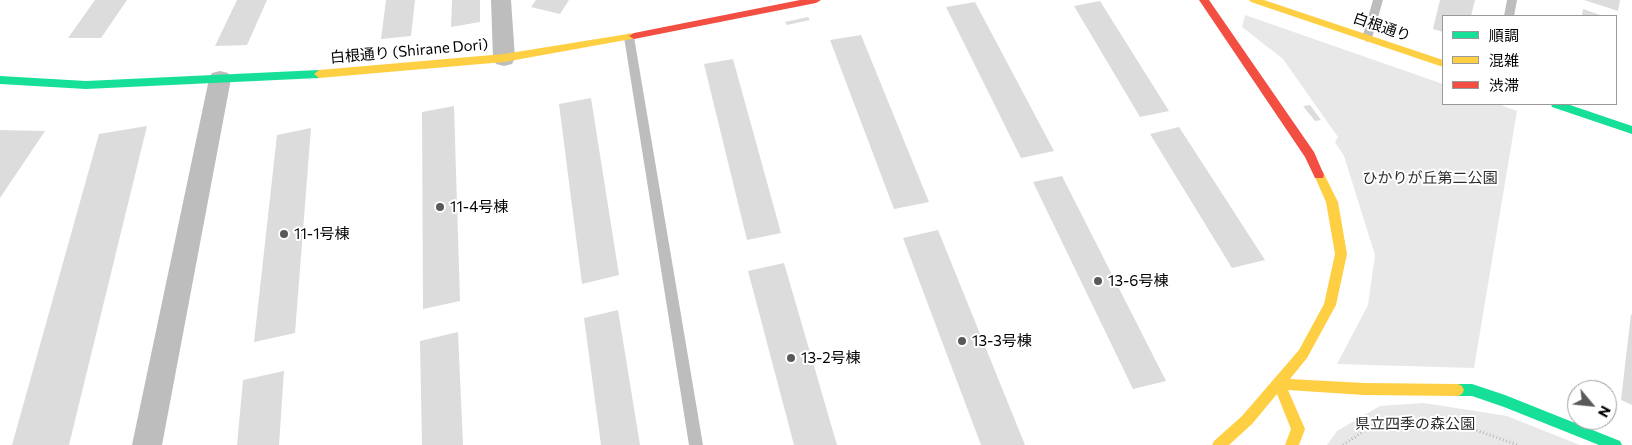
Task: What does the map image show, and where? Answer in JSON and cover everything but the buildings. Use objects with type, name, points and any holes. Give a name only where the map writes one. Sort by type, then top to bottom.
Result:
[{"type":"street","points":[[501,0],[504,58]]},
{"type":"street","name":"白根通り (Shirane Dori)","points":[[0,80],[86,85],[299,76],[504,58],[629,38],[816,0]]},
{"type":"street","points":[[1204,0],[1310,155],[1332,202],[1341,254],[1330,305],[1303,354],[1247,420],[1219,445]]},
{"type":"street","name":"白根通り","points":[[1254,0],[1442,64]]},
{"type":"street","points":[[148,445],[220,79]]},
{"type":"street","points":[[1559,105],[1632,130]]},
{"type":"street","points":[[1279,384],[1298,429],[1292,445]]},
{"type":"street","points":[[1279,384],[1364,389],[1472,390],[1505,401],[1615,445]]},
{"type":"lane","points":[[1367,38],[1378,0]]},
{"type":"lane","points":[[1509,15],[1512,0]]},
{"type":"lane","points":[[629,38],[696,445]]},
{"type":"path","points":[[1343,445],[1373,425],[1401,419]]},
{"type":"path","points":[[1446,420],[1518,445]]},
{"type":"green space","name":"ひかりが丘第二公園","points":[[1245,15],[1442,84],[1442,105],[1501,105],[1517,111],[1474,368],[1337,364],[1368,305],[1375,255],[1344,156],[1335,142],[1338,137],[1283,59],[1242,27]]},
{"type":"green space","name":"県立四季の森公園","points":[[1424,403],[1507,416],[1580,445],[1327,445],[1337,431],[1380,406]]},
{"type":"traffic: fast","points":[[0,80],[86,85],[319,74]]},
{"type":"traffic: fast","points":[[1559,105],[1632,130]]},
{"type":"traffic: fast","points":[[1458,390],[1472,390],[1505,401],[1615,445]]},
{"type":"traffic: slow","points":[[1254,0],[1442,64]]},
{"type":"traffic: slow","points":[[319,74],[504,58],[634,36]]},
{"type":"traffic: slow","points":[[1219,445],[1247,420],[1303,354],[1330,305],[1341,254],[1332,202],[1319,175]]},
{"type":"traffic: slow","points":[[1292,445],[1298,429],[1279,384],[1364,389],[1458,390]]},
{"type":"traffic: jam","points":[[634,36],[816,0]]},
{"type":"traffic: jam","points":[[1204,0],[1310,155],[1319,175]]},
{"type":"place","name":"11-4号棟","points":[[440,207]]},
{"type":"place","name":"11-1号棟","points":[[284,234]]},
{"type":"place","name":"13-6号棟","points":[[1098,281]]},
{"type":"place","name":"13-3号棟","points":[[962,341]]},
{"type":"place","name":"13-2号棟","points":[[791,358]]}]
